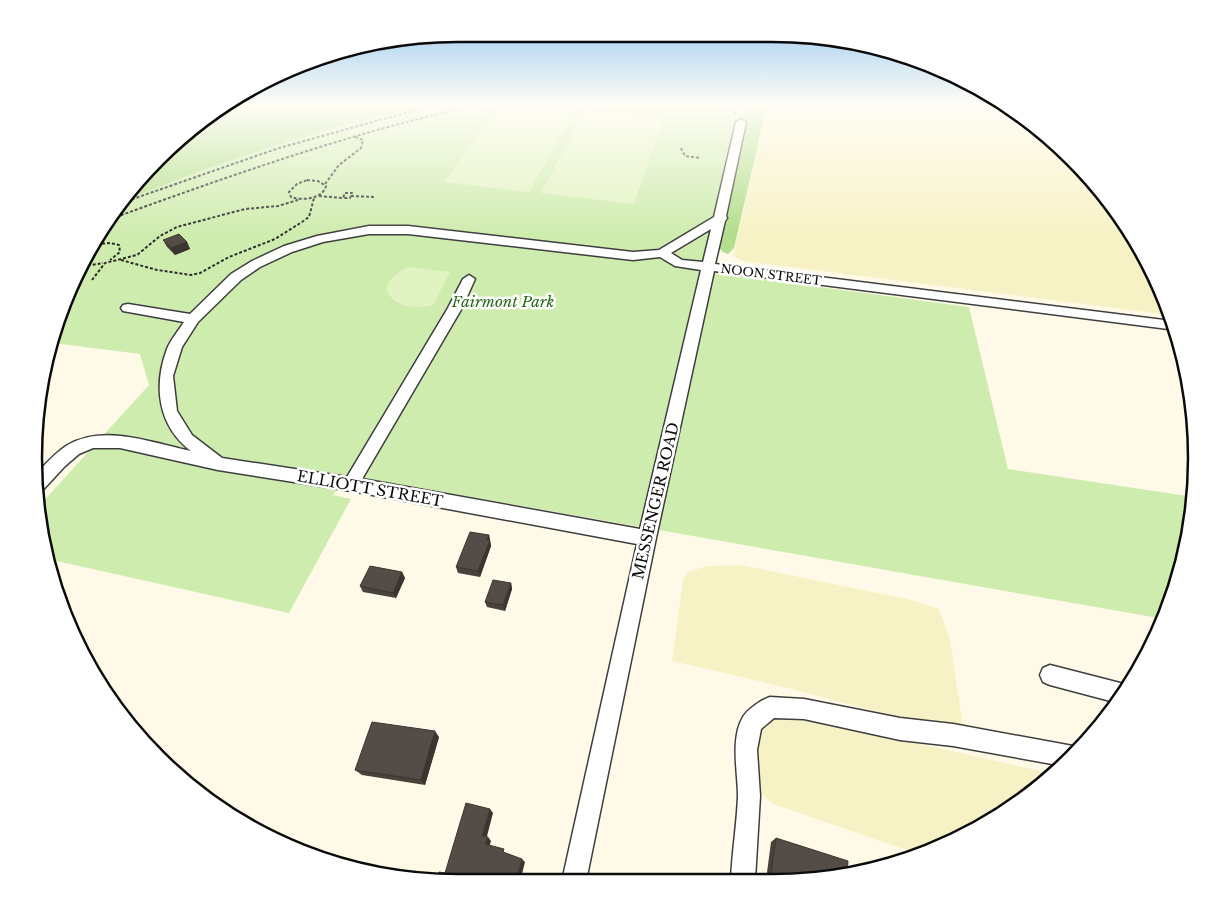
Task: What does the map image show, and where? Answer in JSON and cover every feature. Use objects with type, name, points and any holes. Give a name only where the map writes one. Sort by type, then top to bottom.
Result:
[{"type":"street","name":"MESSENGER ROAD","points":[[576,874],[648,538],[721,218],[733,148]]},
{"type":"street","points":[[218,464],[186,439],[169,411],[166,376],[176,346],[193,319],[236,277],[256,264],[288,249],[321,239],[369,230],[408,230],[632,256],[662,253],[721,218]]},
{"type":"street","name":"NOON STREET","points":[[662,253],[679,263],[1166,325]]},
{"type":"street","points":[[351,484],[455,308],[469,279]]},
{"type":"street","points":[[128,308],[193,319]]},
{"type":"street","name":"ELLIOTT STREET","points":[[43,479],[59,461],[73,450],[92,442],[120,442],[218,464],[351,484],[648,538]]},
{"type":"street","points":[[1050,674],[1117,692]]},
{"type":"street","points":[[744,874],[749,796],[746,750],[751,724],[770,707],[804,709],[900,729],[961,736],[1064,756]]},
{"type":"path","points":[[132,200],[183,180],[280,148]]},
{"type":"path","points":[[121,215],[316,148]]},
{"type":"path","points":[[91,264],[98,265],[137,255],[160,236],[177,227],[245,209],[278,206],[319,196],[325,191],[325,184],[339,165],[361,148]]},
{"type":"path","points":[[681,148],[685,156],[701,158]]},
{"type":"path","points":[[298,200],[291,197],[289,192],[297,184],[311,180],[320,181],[325,184]]},
{"type":"path","points":[[343,198],[345,193],[352,193],[351,196]]},
{"type":"path","points":[[319,196],[343,198],[350,198],[351,196],[375,197]]},
{"type":"path","points":[[121,260],[157,270],[191,275],[200,273],[229,257],[266,243],[302,222],[309,217],[314,198]]},
{"type":"path","points":[[92,280],[105,263],[117,256],[121,248],[115,244],[102,244]]},
{"type":"shaded area","points":[[757,148],[1049,148],[1085,184],[1118,227],[1146,275],[1162,314],[743,261],[733,256]]},
{"type":"shaded area","points":[[740,565],[908,599],[939,609],[950,640],[963,726],[904,719],[784,687],[672,661],[683,580],[687,572],[708,566]]},
{"type":"shaded area","points":[[780,716],[805,718],[1046,772],[1026,789],[980,819],[932,843],[909,851],[773,804],[757,790],[753,740],[762,723]]},
{"type":"green space","name":"Fairmont Park","points":[[182,148],[738,148],[700,271],[969,307],[1008,469],[1187,496],[1181,540],[1157,618],[346,475],[333,495],[351,499],[289,613],[56,561],[50,540],[45,500],[149,385],[140,354],[59,344],[74,299],[98,250],[128,205],[164,164]]},
{"type":"green space","points":[[182,148],[269,148],[202,170],[136,196],[164,164]]},
{"type":"green space","points":[[469,148],[554,148],[529,192],[444,182]]},
{"type":"green space","points":[[565,148],[654,148],[634,204],[541,193]]},
{"type":"green space","points":[[739,148],[757,148],[734,248],[728,254],[719,248]]},
{"type":"green space","points":[[407,267],[450,272],[433,305],[405,306],[393,300],[389,295],[386,288],[390,281]]},
{"type":"building","points":[[179,234],[187,242],[171,248],[163,240]]},
{"type":"building","points":[[470,532],[489,535],[487,540],[490,540],[478,571],[456,567]]},
{"type":"building","points":[[370,566],[402,572],[393,593],[360,586]]},
{"type":"building","points":[[493,580],[511,583],[503,605],[485,602]]},
{"type":"building","points":[[372,722],[435,731],[421,780],[355,770]]},
{"type":"building","points":[[466,803],[490,809],[482,836],[488,837],[485,844],[504,849],[503,852],[522,859],[518,874],[438,874],[439,872],[445,873]]},
{"type":"building","points":[[776,838],[848,861],[848,868],[800,874],[771,874]]}]
